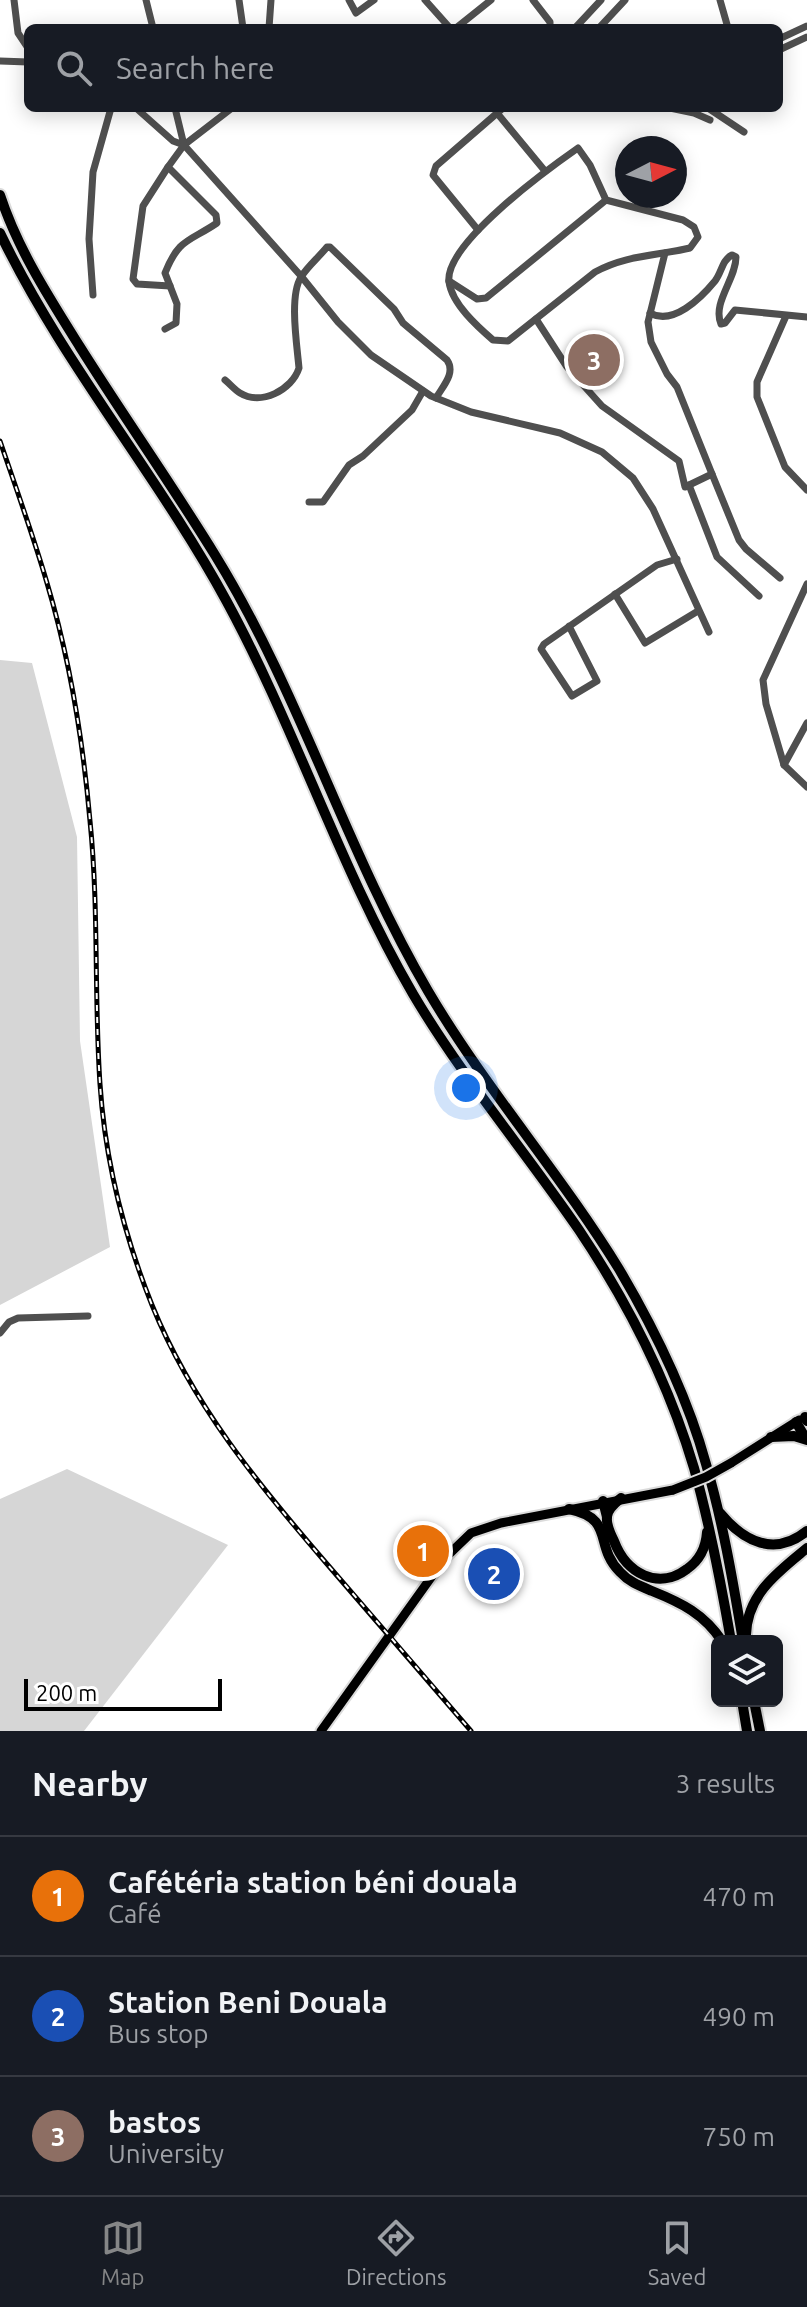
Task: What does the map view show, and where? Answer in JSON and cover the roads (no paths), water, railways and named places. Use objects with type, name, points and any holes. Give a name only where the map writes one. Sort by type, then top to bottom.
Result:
[{"type":"highway","points":[[0,195],[14,232],[48,295],[210,547],[259,633],[374,890],[429,991],[465,1048],[603,1243],[662,1349],[705,1458],[744,1635]]},
{"type":"highway","points":[[0,233],[42,314],[198,551],[225,598],[256,657],[334,835],[413,994],[455,1058],[578,1229],[621,1299],[667,1393],[694,1468],[730,1635]]},
{"type":"highway","points":[[771,1437],[794,1436],[807,1440],[804,1419]]},
{"type":"highway","points":[[603,1521],[611,1506],[621,1498]]},
{"type":"highway","points":[[599,1502],[610,1559],[621,1574],[637,1585],[692,1608],[718,1635]]},
{"type":"highway","points":[[569,1509],[603,1521],[624,1560],[643,1576],[660,1580],[677,1576],[693,1565],[704,1549],[708,1522]]},
{"type":"highway","points":[[719,1512],[734,1531],[763,1544],[779,1545],[807,1531]]},
{"type":"highway","points":[[746,1635],[748,1616],[764,1585],[807,1548]]},
{"type":"highway","points":[[743,1707],[747,1731]]},
{"type":"highway","points":[[755,1707],[760,1731]]},
{"type":"main road","points":[[321,1731],[419,1593],[459,1542],[471,1533],[487,1526],[599,1502],[673,1490],[706,1477],[804,1419]]},
{"type":"street","points":[[14,0],[18,33],[24,42]]},
{"type":"street","points":[[146,0],[152,24]]},
{"type":"street","points":[[239,0],[242,24]]},
{"type":"street","points":[[269,24],[271,0]]},
{"type":"street","points":[[349,0],[356,13],[374,0]]},
{"type":"street","points":[[425,0],[446,24]]},
{"type":"street","points":[[461,24],[491,0]]},
{"type":"street","points":[[533,0],[550,24]]},
{"type":"street","points":[[579,24],[601,0]]},
{"type":"street","points":[[603,24],[625,0]]},
{"type":"street","points":[[720,0],[727,24]]},
{"type":"street","points":[[783,37],[807,26]]},
{"type":"street","points":[[783,48],[807,37]]},
{"type":"street","points":[[0,61],[24,62]]},
{"type":"street","points":[[93,295],[89,239],[93,172],[110,112]]},
{"type":"street","points":[[140,112],[173,141],[184,145]]},
{"type":"street","points":[[176,112],[184,145],[338,322],[371,355],[436,398],[471,412],[560,433],[602,452],[633,478],[653,509],[709,632]]},
{"type":"street","points":[[170,286],[137,284],[133,279],[143,206],[184,145],[227,112]]},
{"type":"street","points":[[478,230],[433,175],[436,166],[498,112]]},
{"type":"street","points":[[501,112],[545,171]]},
{"type":"street","points":[[689,112],[710,120]]},
{"type":"street","points":[[714,112],[744,132]]},
{"type":"street","points":[[578,148],[590,165],[606,200],[683,220],[694,227],[698,237],[696,242],[690,248],[622,259],[606,266],[508,341],[493,340],[479,328],[457,300],[449,281],[459,251],[478,230],[545,171],[578,148]]},
{"type":"street","points":[[165,329],[176,323],[177,304],[165,273],[179,245],[217,223],[216,215],[168,167]]},
{"type":"street","points":[[449,281],[477,299],[486,298],[606,200]]},
{"type":"street","points":[[225,380],[241,394],[269,396],[287,386],[296,375],[299,368],[295,307],[297,287],[301,276],[327,247],[336,252],[394,309],[403,323],[451,365],[450,374],[436,398]]},
{"type":"street","points":[[665,253],[648,322],[651,342],[677,387],[739,540],[780,578]]},
{"type":"street","points":[[650,313],[659,318],[668,317],[685,308],[716,280],[726,258],[732,255],[736,257],[736,268],[718,313],[721,324],[735,310],[807,317]]},
{"type":"street","points":[[786,316],[757,382],[757,397],[785,467],[807,490]]},
{"type":"street","points":[[536,319],[567,367],[602,406],[679,461],[685,487],[712,474]]},
{"type":"street","points":[[309,502],[323,502],[349,465],[363,456],[412,410],[423,391]]},
{"type":"street","points":[[689,485],[717,557],[759,596]]},
{"type":"street","points":[[569,626],[597,681],[572,696],[541,649],[544,644],[569,626],[657,565],[677,559]]},
{"type":"street","points":[[807,584],[763,680],[766,704],[784,765],[807,787]]},
{"type":"street","points":[[615,594],[645,643],[698,611]]},
{"type":"street","points":[[784,765],[807,723]]},
{"type":"street","points":[[0,1333],[9,1322],[18,1318],[88,1316]]},
{"type":"railway","points":[[0,441],[47,583],[74,701],[84,761],[93,854],[98,1051],[106,1141],[117,1197],[142,1279],[168,1341],[229,1442],[301,1534],[471,1731]]},
{"type":"place","name":"bastos","points":[[594,360]]},
{"type":"place","name":"Cafétéria station béni douala","points":[[423,1551]]},
{"type":"place","name":"Station Beni Douala","points":[[494,1574]]}]
